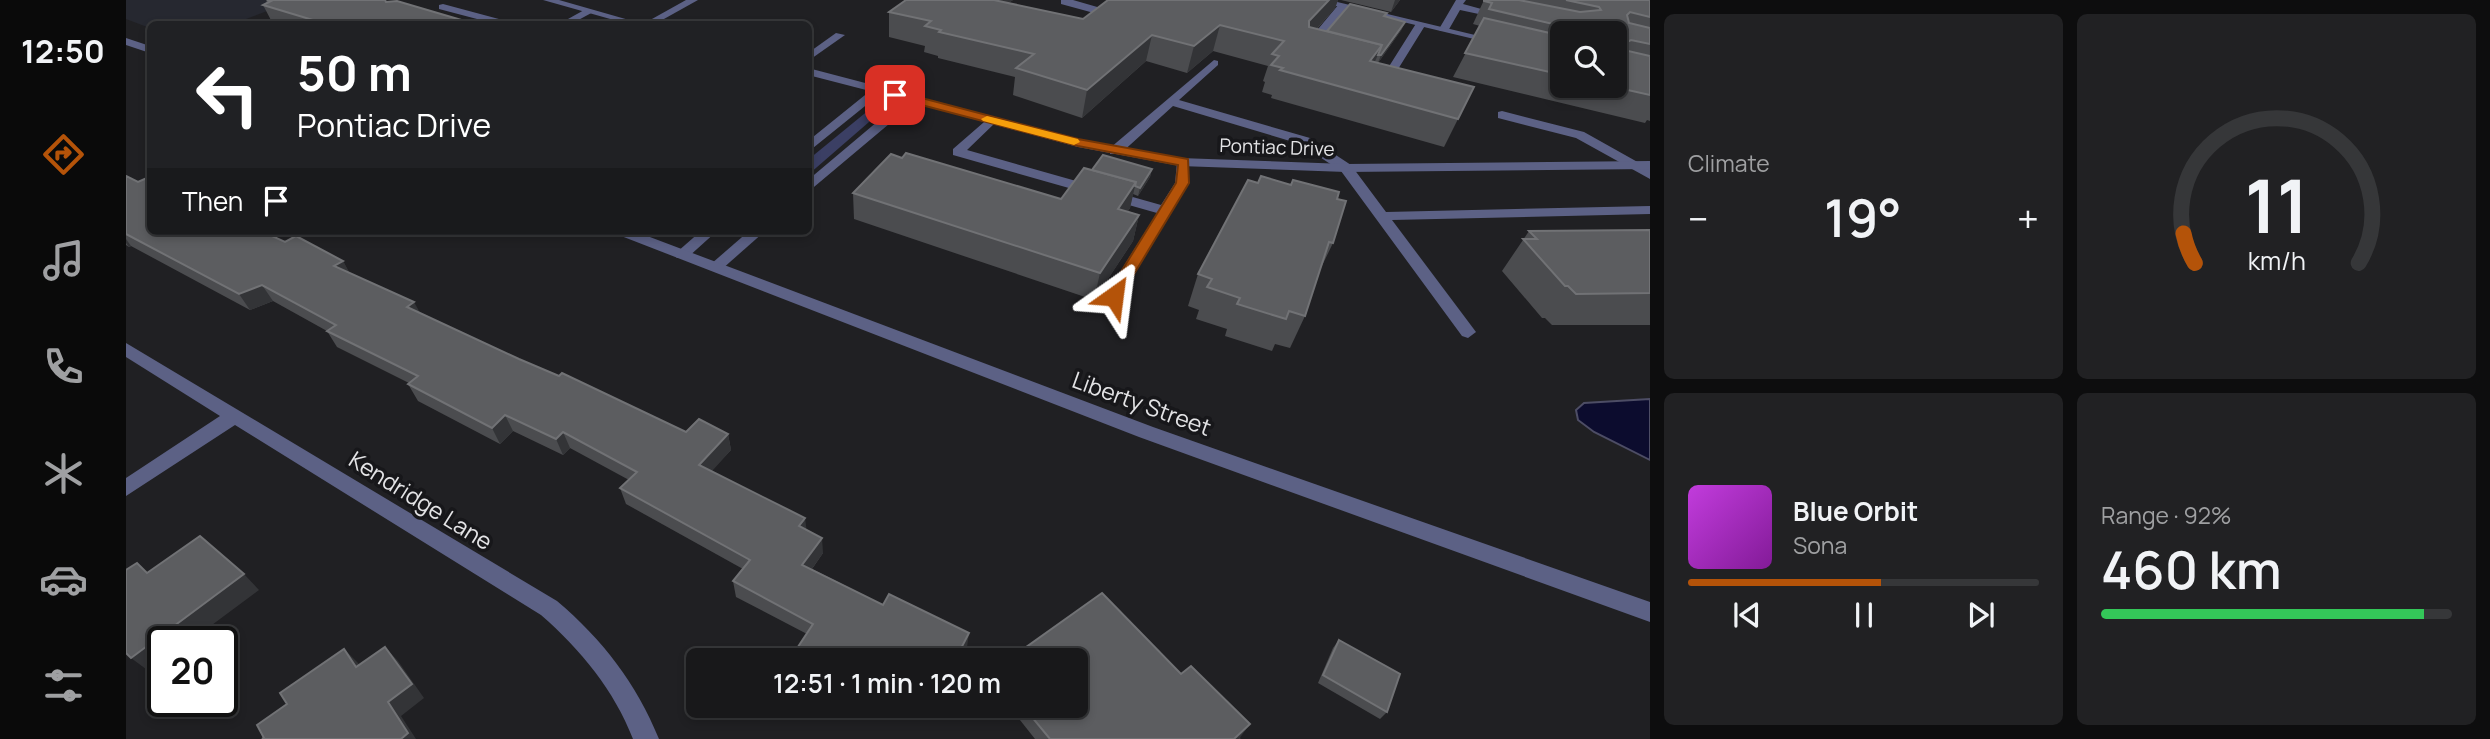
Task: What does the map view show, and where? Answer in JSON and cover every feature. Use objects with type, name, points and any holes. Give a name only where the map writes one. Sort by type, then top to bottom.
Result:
[{"type":"street","points":[[458,0],[438,9],[492,21]]},
{"type":"street","points":[[548,0],[628,21]]},
{"type":"street","points":[[654,21],[693,0]]},
{"type":"street","points":[[1068,0],[1065,2],[1127,19],[1152,0]]},
{"type":"street","points":[[1316,0],[1510,45]]},
{"type":"street","points":[[1444,29],[1459,3],[1512,18]]},
{"type":"street","points":[[570,21],[601,6]]},
{"type":"street","points":[[1316,53],[1306,51],[1343,6]]},
{"type":"street","points":[[1358,64],[1391,72],[1421,24]]},
{"type":"street","points":[[812,55],[840,34]]},
{"type":"street","points":[[126,41],[147,49]]},
{"type":"street","points":[[1115,151],[1214,63]]},
{"type":"street","name":"Pontiac Drive","points":[[812,74],[1115,151],[1184,162],[1346,168],[1643,165]]},
{"type":"street","points":[[812,145],[878,90]]},
{"type":"street","points":[[812,185],[911,99]]},
{"type":"street","points":[[1173,102],[1304,141],[1346,168],[1468,332]]},
{"type":"street","points":[[1502,115],[1580,135],[1643,165],[1650,175]]},
{"type":"street","points":[[991,120],[958,152],[1165,211]]},
{"type":"street","points":[[1114,296],[1182,183],[1184,162]]},
{"type":"street","points":[[1382,216],[1650,210]]},
{"type":"street","name":"Liberty Street","points":[[631,235],[1146,432],[1650,612]]},
{"type":"street","points":[[682,255],[705,235]]},
{"type":"street","points":[[716,267],[753,235]]},
{"type":"street","name":"Kendridge Lane","points":[[126,349],[549,608],[569,624],[603,662],[639,721],[646,739]]},
{"type":"street","points":[[126,488],[235,415]]},
{"type":"shaded area","points":[[126,0],[296,0],[241,21],[147,21],[147,27],[126,19]]},
{"type":"shaded area","points":[[875,105],[884,109],[812,171],[812,157]]},
{"type":"shaded area","points":[[1650,399],[1650,460],[1594,432],[1578,420],[1576,410],[1584,403]]},
{"type":"building","points":[[267,0],[397,1],[465,21],[316,21],[263,5],[271,1]]},
{"type":"building","points":[[906,0],[994,0],[1083,19],[1108,0],[1329,0],[1309,21],[1309,27],[1382,45],[1370,61],[1474,87],[1458,119],[1280,70],[1283,68],[1271,65],[1279,56],[1272,54],[1284,41],[1220,25],[1194,46],[1152,35],[1087,90],[1016,68],[1034,54],[939,32],[941,30],[925,26],[931,21],[889,12]]},
{"type":"building","points":[[1519,0],[1580,12],[1601,10],[1599,7],[1566,0],[1650,0],[1650,17],[1630,12],[1627,15],[1629,23],[1650,28],[1650,44],[1631,40],[1627,42],[1627,21],[1550,21],[1550,23],[1489,9],[1492,3],[1484,1]]},
{"type":"building","points":[[1350,4],[1387,13],[1384,16],[1405,22],[1381,55],[1378,55],[1382,45],[1327,31]]},
{"type":"building","points":[[1484,18],[1550,33],[1550,72],[1465,53]]},
{"type":"building","points":[[1627,42],[1628,51],[1650,56],[1650,95],[1627,90]]},
{"type":"building","points":[[906,153],[1061,199],[1084,168],[1136,182],[1118,209],[1139,215],[1100,273],[853,193],[891,154],[902,158]]},
{"type":"building","points":[[1103,155],[1152,169],[1140,188],[1135,186],[1136,182],[1092,170]]},
{"type":"building","points":[[126,176],[138,182],[147,178],[147,235],[270,235],[285,242],[296,236],[343,261],[334,266],[414,302],[407,307],[519,359],[559,376],[562,373],[686,432],[699,419],[728,434],[699,465],[805,518],[799,526],[822,538],[802,565],[883,605],[889,594],[969,633],[961,648],[797,648],[813,624],[733,581],[750,560],[620,488],[637,472],[563,432],[556,439],[505,415],[492,428],[408,384],[418,376],[327,331],[336,325],[262,285],[239,294],[126,234]]},
{"type":"building","points":[[1261,176],[1291,185],[1293,180],[1339,192],[1337,199],[1346,201],[1333,243],[1329,242],[1305,316],[1289,311],[1286,319],[1237,304],[1240,298],[1207,287],[1212,279],[1198,274],[1248,180],[1258,183]]},
{"type":"building","points":[[1650,230],[1650,293],[1576,294],[1565,286],[1523,239],[1537,239],[1529,231]]},
{"type":"building","points":[[200,536],[244,574],[174,626],[147,626],[147,646],[131,658],[126,653],[126,570],[137,563],[147,573]]},
{"type":"building","points":[[1102,593],[1181,674],[1191,666],[1250,724],[1234,739],[1050,739],[1033,718],[1088,718],[1088,648],[1025,648]]},
{"type":"building","points":[[1339,640],[1400,674],[1387,712],[1323,675]]},
{"type":"building","points":[[385,647],[412,684],[388,702],[408,733],[401,739],[262,739],[264,738],[257,725],[287,704],[280,693],[344,649],[356,667]]},
{"type":"slow traffic","points":[[987,119],[1074,142]]},
{"type":"route","points":[[895,95],[1078,143],[1184,162],[1182,183],[1114,296]]}]
